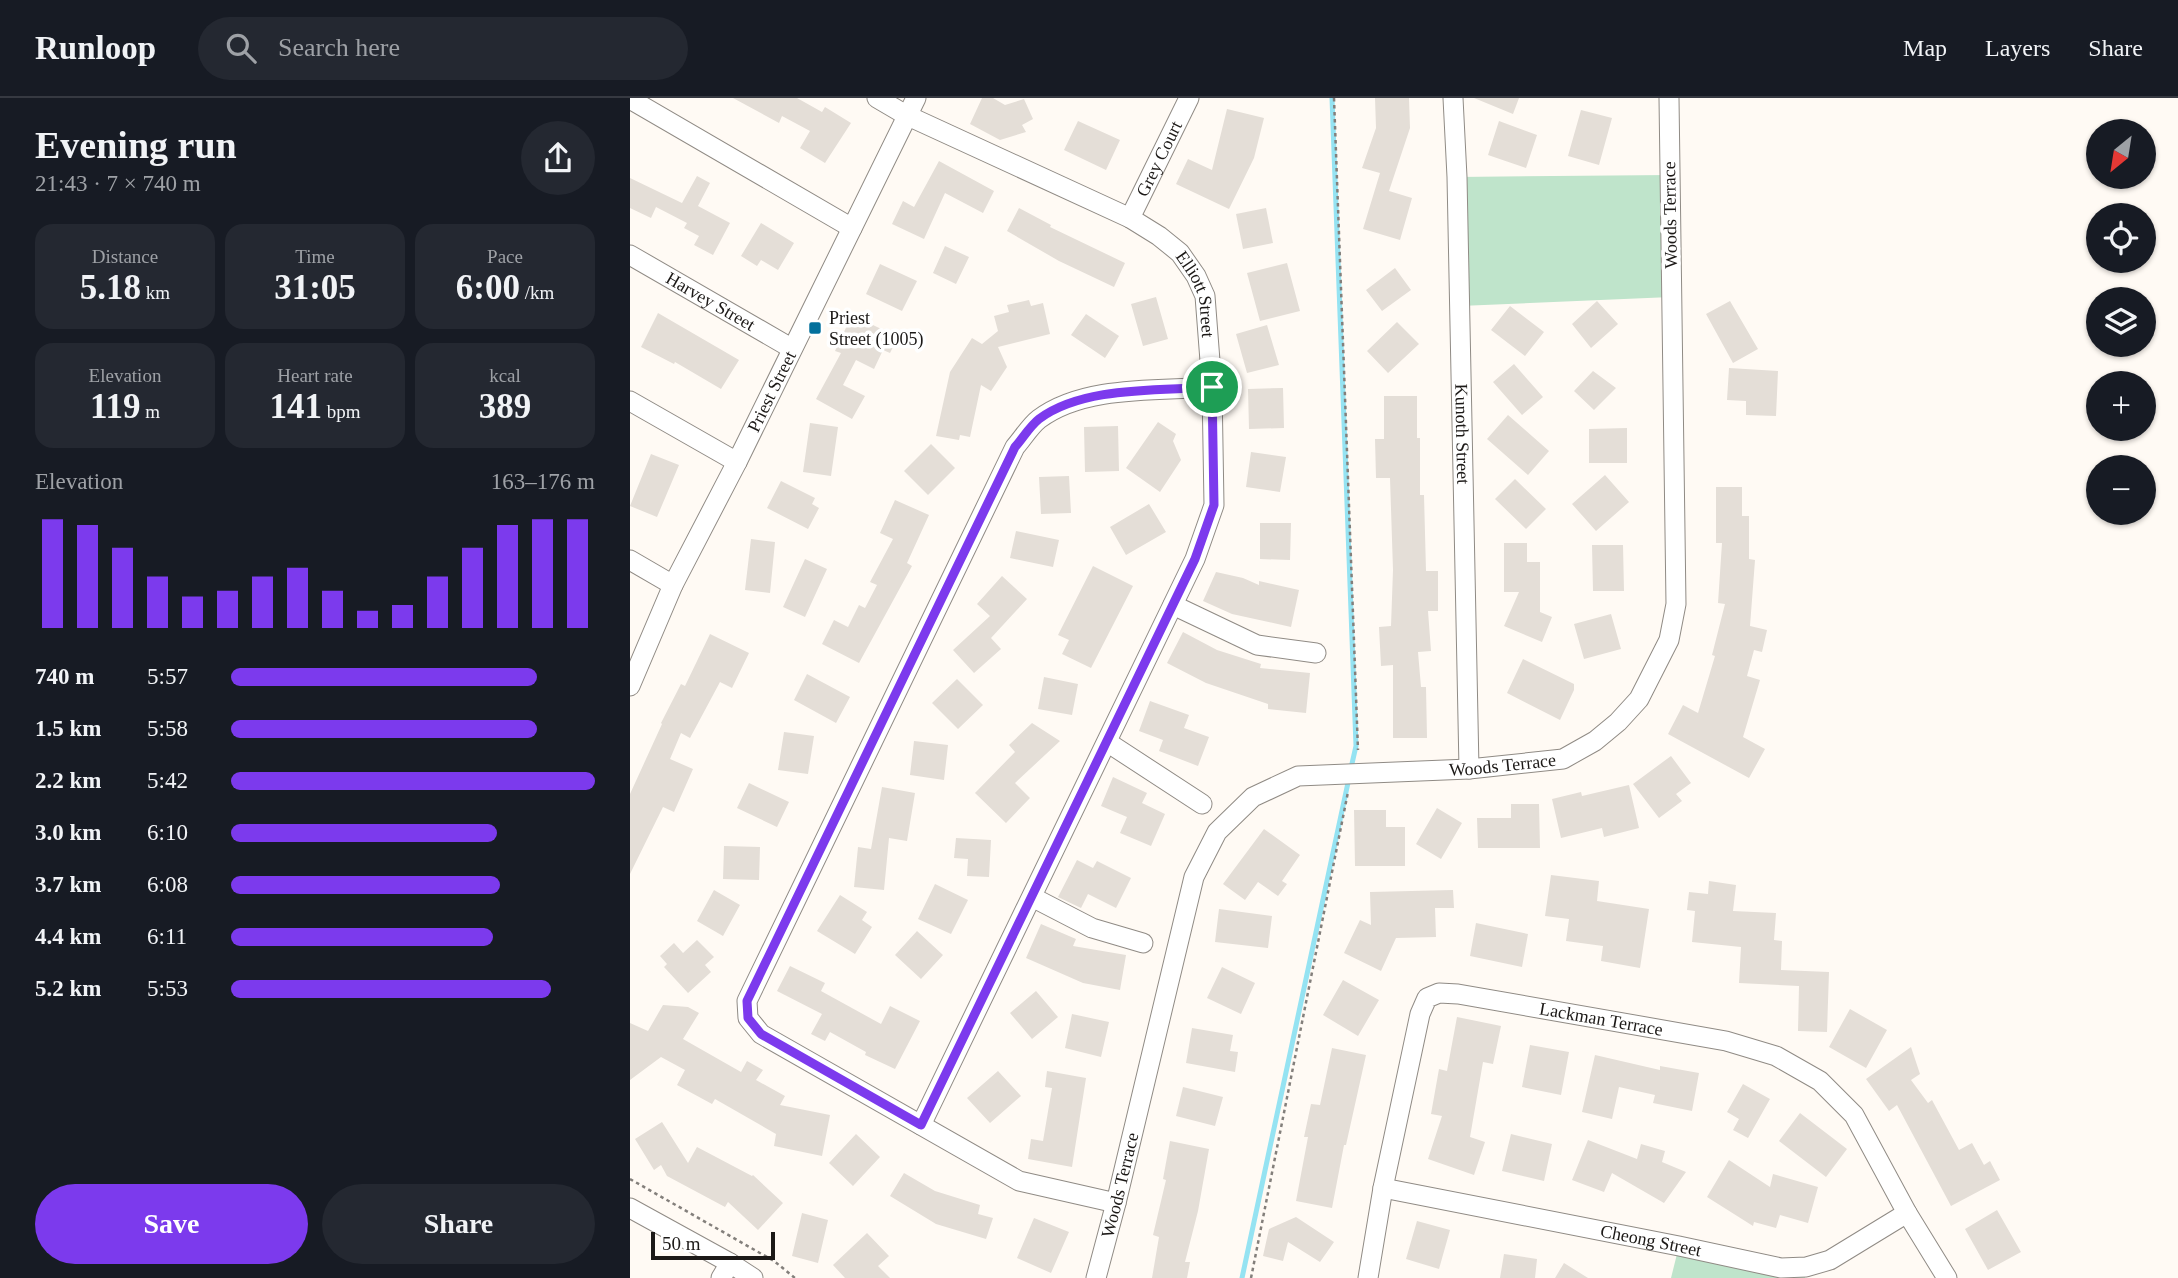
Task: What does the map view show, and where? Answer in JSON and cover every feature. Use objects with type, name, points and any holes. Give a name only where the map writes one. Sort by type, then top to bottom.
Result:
[{"type":"street","name":"Elliott Street","points":[[877,98],[911,106],[1130,218],[1180,253],[1196,276],[1205,296],[1212,387],[1214,505],[1195,559],[921,1125]]},
{"type":"street","name":"Grey Court","points":[[1130,218],[1189,98]]},
{"type":"street","name":"Kunoth Street","points":[[1453,98],[1457,177],[1469,769]]},
{"type":"street","name":"Woods Terrace","points":[[1096,1278],[1194,877],[1217,832],[1252,797],[1298,776],[1469,769],[1563,759],[1595,741],[1618,722],[1639,699],[1669,640],[1676,604],[1668,98]]},
{"type":"street","points":[[630,99],[852,228]]},
{"type":"street","name":"Priest Street","points":[[630,686],[673,585],[737,462],[911,106]]},
{"type":"street","name":"Harvey Street","points":[[630,255],[791,348]]},
{"type":"street","points":[[1116,1203],[1019,1181],[761,1034],[748,1018],[747,1001],[1015,447],[1037,420],[1062,405],[1099,395],[1212,387]]},
{"type":"street","points":[[630,401],[737,462]]},
{"type":"street","points":[[630,560],[673,585]]},
{"type":"street","points":[[1173,605],[1257,645],[1316,653]]},
{"type":"street","points":[[1107,742],[1202,804]]},
{"type":"street","points":[[1032,897],[1092,928],[1143,943]]},
{"type":"street","name":"Lackman Terrace","points":[[1368,1278],[1383,1188],[1420,1014],[1427,998],[1439,993],[1449,993],[1726,1041],[1776,1056],[1819,1081],[1854,1115],[1907,1213],[1947,1278]]},
{"type":"street","name":"Cheong Street","points":[[1383,1188],[1679,1245],[1781,1268],[1806,1267],[1830,1260],[1907,1213]]},
{"type":"street","points":[[630,1208],[725,1270],[752,1278]]},
{"type":"path","points":[[1334,98],[1358,750]]},
{"type":"path","points":[[1251,1278],[1348,792]]},
{"type":"path","points":[[630,1179],[774,1261],[795,1278]]},
{"type":"green space","points":[[1670,175],[1671,297],[1460,306],[1457,177]]},
{"type":"green space","points":[[1679,1246],[1806,1267],[1805,1278],[1671,1278]]},
{"type":"building","points":[[733,98],[797,98],[822,112],[825,107],[851,123],[825,163],[800,148],[810,131],[782,116],[779,123]]},
{"type":"building","points":[[982,98],[993,98],[1005,105],[1024,99],[1033,119],[1022,125],[1026,132],[1000,140],[970,124]]},
{"type":"building","points":[[1375,98],[1409,98],[1410,128],[1389,191],[1412,198],[1400,240],[1363,229],[1380,173],[1362,168],[1376,128]]},
{"type":"building","points":[[1474,98],[1519,98],[1513,114]]},
{"type":"building","points":[[1227,109],[1264,118],[1254,158],[1229,209],[1176,184],[1188,159],[1212,170]]},
{"type":"building","points":[[1581,110],[1612,118],[1599,165],[1568,156]]},
{"type":"building","points":[[1078,121],[1120,140],[1106,170],[1064,150]]},
{"type":"building","points":[[1499,121],[1537,135],[1526,168],[1488,155]]},
{"type":"building","points":[[939,161],[994,191],[983,213],[945,193],[924,239],[892,224],[903,201],[914,207]]},
{"type":"building","points":[[697,176],[710,183],[698,206],[730,223],[713,255],[694,245],[699,236],[684,228],[687,223],[656,207],[651,218],[630,208],[630,178],[682,203]]},
{"type":"building","points":[[1019,208],[1051,225],[1050,227],[1125,263],[1114,287],[1059,261],[1007,231]]},
{"type":"building","points":[[1266,208],[1273,243],[1243,249],[1236,214]]},
{"type":"building","points":[[761,223],[794,243],[778,270],[761,260],[757,266],[741,256]]},
{"type":"building","points":[[945,246],[969,257],[956,284],[933,273]]},
{"type":"building","points":[[1287,263],[1300,311],[1260,321],[1247,273]]},
{"type":"building","points":[[880,264],[917,281],[902,311],[866,294]]},
{"type":"building","points":[[1395,268],[1411,290],[1382,311],[1366,290]]},
{"type":"building","points":[[1156,297],[1168,339],[1143,346],[1131,304]]},
{"type":"building","points":[[1029,300],[1031,306],[1043,303],[1050,334],[998,347],[1007,367],[991,391],[981,385],[970,437],[960,435],[959,440],[936,436],[950,372],[972,338],[982,344],[998,331],[994,316],[1009,312],[1007,305]]},
{"type":"building","points":[[1597,301],[1618,324],[1591,348],[1572,324]]},
{"type":"building","points":[[1730,301],[1758,349],[1733,363],[1706,314]]},
{"type":"building","points":[[1510,306],[1544,332],[1525,356],[1491,330]]},
{"type":"building","points":[[658,313],[739,360],[721,389],[675,362],[674,364],[641,347]]},
{"type":"building","points":[[1086,314],[1119,336],[1105,358],[1071,335]]},
{"type":"building","points":[[852,315],[898,337],[890,353],[883,350],[874,369],[856,360],[843,385],[865,396],[852,419],[816,399],[841,353],[835,351]]},
{"type":"building","points":[[1397,322],[1419,344],[1388,373],[1367,351]]},
{"type":"building","points":[[1267,325],[1279,365],[1247,373],[1236,334]]},
{"type":"building","points":[[1514,364],[1543,397],[1522,415],[1493,382]]},
{"type":"building","points":[[1729,368],[1778,371],[1776,416],[1746,415],[1746,401],[1727,400]]},
{"type":"building","points":[[1593,371],[1616,388],[1594,410],[1574,391]]},
{"type":"building","points":[[1283,388],[1284,428],[1249,429],[1248,389]]},
{"type":"building","points":[[1384,396],[1417,396],[1417,438],[1420,438],[1420,495],[1424,495],[1426,571],[1438,571],[1438,611],[1428,611],[1431,651],[1418,652],[1421,687],[1426,687],[1427,738],[1393,738],[1393,665],[1381,666],[1379,627],[1391,626],[1393,570],[1390,478],[1376,478],[1375,439],[1384,439]]},
{"type":"building","points":[[1508,415],[1549,451],[1528,475],[1487,439]]},
{"type":"building","points":[[1158,422],[1176,434],[1173,441],[1181,460],[1160,492],[1126,468]]},
{"type":"building","points":[[810,423],[838,427],[831,476],[803,472]]},
{"type":"building","points":[[1118,426],[1119,471],[1085,472],[1084,427]]},
{"type":"building","points":[[1627,428],[1627,463],[1589,463],[1589,429]]},
{"type":"building","points":[[931,444],[955,468],[928,495],[904,471]]},
{"type":"building","points":[[1251,452],[1286,457],[1280,492],[1246,487]]},
{"type":"building","points":[[651,454],[679,465],[657,517],[630,506]]},
{"type":"building","points":[[1605,475],[1629,502],[1596,531],[1572,504]]},
{"type":"building","points":[[1069,476],[1071,513],[1041,514],[1039,477]]},
{"type":"building","points":[[1515,479],[1546,509],[1526,529],[1495,499]]},
{"type":"building","points":[[781,481],[815,498],[812,504],[819,508],[808,529],[767,508]]},
{"type":"building","points":[[1716,487],[1742,487],[1742,516],[1749,516],[1749,559],[1755,560],[1750,626],[1767,630],[1762,652],[1754,650],[1747,676],[1760,680],[1743,737],[1765,749],[1749,778],[1668,734],[1683,705],[1698,713],[1715,656],[1712,655],[1725,604],[1718,603],[1722,543],[1716,543]]},
{"type":"building","points":[[895,500],[929,515],[907,563],[912,566],[859,663],[822,644],[834,620],[848,627],[859,605],[865,608],[877,585],[870,582],[893,539],[880,533]]},
{"type":"building","points":[[1149,504],[1166,532],[1126,555],[1110,527]]},
{"type":"building","points":[[1260,523],[1291,523],[1290,560],[1260,559]]},
{"type":"building","points":[[1016,531],[1059,540],[1053,567],[1010,558]]},
{"type":"building","points":[[751,539],[775,542],[770,593],[745,590]]},
{"type":"building","points":[[1504,543],[1527,543],[1527,562],[1540,562],[1540,612],[1552,617],[1542,642],[1504,626],[1519,592],[1504,592]]},
{"type":"building","points":[[1592,545],[1623,545],[1624,591],[1593,591]]},
{"type":"building","points":[[805,559],[827,569],[805,617],[783,607]]},
{"type":"building","points":[[1093,566],[1133,586],[1091,668],[1062,654],[1069,640],[1058,635]]},
{"type":"building","points":[[1216,572],[1259,585],[1259,581],[1299,590],[1291,627],[1232,614],[1203,601]]},
{"type":"building","points":[[1002,576],[1027,599],[991,638],[1001,649],[974,673],[953,650],[990,616],[977,604]]},
{"type":"building","points":[[1611,614],[1621,649],[1584,659],[1574,624]]},
{"type":"building","points":[[1183,632],[1217,650],[1261,664],[1260,668],[1310,673],[1306,713],[1268,709],[1268,704],[1206,683],[1167,663]]},
{"type":"building","points":[[710,634],[749,653],[732,688],[720,682],[690,738],[681,733],[670,759],[693,769],[674,812],[663,807],[630,874],[630,794],[661,723],[681,684],[685,686]]},
{"type":"building","points":[[1523,659],[1574,684],[1574,690],[1560,720],[1507,693]]},
{"type":"building","points":[[807,674],[850,697],[836,723],[794,700]]},
{"type":"building","points":[[1044,677],[1078,684],[1072,715],[1038,709]]},
{"type":"building","points":[[957,679],[983,705],[958,729],[932,703]]},
{"type":"building","points":[[1150,701],[1189,715],[1184,728],[1209,737],[1198,766],[1159,751],[1163,740],[1139,731]]},
{"type":"building","points":[[1032,723],[1060,741],[1015,783],[1030,798],[1006,823],[975,793],[1015,752],[1009,745]]},
{"type":"building","points":[[784,732],[814,736],[808,774],[778,770]]},
{"type":"building","points":[[914,741],[948,745],[944,780],[910,775]]},
{"type":"building","points":[[1671,756],[1691,783],[1676,794],[1682,801],[1659,818],[1633,784]]},
{"type":"building","points":[[1113,777],[1147,793],[1142,803],[1165,814],[1151,846],[1120,833],[1127,817],[1101,806]]},
{"type":"building","points":[[749,783],[789,802],[777,827],[737,808]]},
{"type":"building","points":[[1629,785],[1639,828],[1604,837],[1602,828],[1561,838],[1552,799],[1581,792],[1582,796]]},
{"type":"building","points":[[882,787],[915,793],[907,841],[889,838],[884,890],[854,887],[858,847],[871,849]]},
{"type":"building","points":[[1511,804],[1539,804],[1540,848],[1478,848],[1477,818],[1511,818]]},
{"type":"building","points":[[1437,808],[1462,823],[1441,859],[1416,844]]},
{"type":"building","points":[[1354,810],[1386,810],[1386,827],[1405,827],[1405,866],[1355,866]]},
{"type":"building","points":[[1264,829],[1300,855],[1282,881],[1287,884],[1278,896],[1258,882],[1245,900],[1223,884]]},
{"type":"building","points":[[956,838],[991,840],[989,877],[967,876],[968,859],[954,858]]},
{"type":"building","points":[[724,846],[760,847],[759,880],[723,879]]},
{"type":"building","points":[[1077,860],[1093,868],[1097,861],[1131,878],[1116,908],[1088,894],[1081,908],[1058,897]]},
{"type":"building","points":[[1551,875],[1599,881],[1597,901],[1649,909],[1640,968],[1601,961],[1603,946],[1566,941],[1569,919],[1545,916]]},
{"type":"building","points":[[1709,881],[1736,885],[1733,911],[1776,913],[1774,940],[1782,941],[1781,970],[1829,972],[1827,1032],[1798,1031],[1799,986],[1739,983],[1741,947],[1692,942],[1695,911],[1687,910],[1689,892],[1708,894]]},
{"type":"building","points":[[935,884],[968,900],[951,934],[918,919]]},
{"type":"building","points":[[714,890],[740,905],[723,936],[697,921]]},
{"type":"building","points":[[1453,890],[1454,908],[1435,908],[1436,937],[1396,938],[1381,971],[1344,953],[1360,920],[1371,925],[1370,892]]},
{"type":"building","points":[[840,895],[867,912],[862,920],[872,927],[855,954],[817,931]]},
{"type":"building","points":[[1219,909],[1272,916],[1268,948],[1215,942]]},
{"type":"building","points":[[1476,923],[1528,934],[1522,967],[1470,956]]},
{"type":"building","points":[[1041,924],[1076,939],[1073,946],[1126,955],[1120,990],[1083,983],[1026,958]]},
{"type":"building","points":[[917,931],[943,955],[921,979],[895,955]]},
{"type":"building","points":[[697,940],[714,957],[705,965],[711,972],[688,993],[664,967],[667,964],[660,956],[674,943],[683,953]]},
{"type":"building","points":[[790,966],[825,983],[821,991],[881,1024],[890,1006],[920,1021],[895,1069],[865,1055],[866,1052],[830,1032],[825,1041],[811,1034],[822,1014],[777,991]]},
{"type":"building","points":[[1222,967],[1255,983],[1241,1014],[1207,998]]},
{"type":"building","points":[[1343,980],[1379,1000],[1358,1036],[1323,1015]]},
{"type":"building","points":[[1036,991],[1058,1017],[1032,1039],[1010,1013]]},
{"type":"building","points":[[663,1005],[688,1007],[699,1013],[683,1039],[741,1072],[747,1061],[763,1070],[756,1080],[785,1096],[780,1105],[830,1115],[822,1156],[774,1146],[776,1134],[715,1099],[712,1104],[677,1085],[685,1070],[661,1057],[630,1080],[630,1023],[648,1031]]},
{"type":"building","points":[[1850,1009],[1887,1030],[1866,1068],[1829,1047]]},
{"type":"building","points":[[1072,1014],[1109,1022],[1101,1057],[1065,1048]]},
{"type":"building","points":[[1457,1017],[1501,1026],[1493,1064],[1483,1062],[1470,1137],[1485,1142],[1474,1175],[1428,1159],[1442,1116],[1431,1114],[1439,1069],[1447,1071]]},
{"type":"building","points":[[1192,1028],[1233,1035],[1230,1051],[1238,1052],[1235,1072],[1186,1063]]},
{"type":"building","points":[[1530,1045],[1569,1052],[1561,1095],[1522,1087]]},
{"type":"building","points":[[1911,1047],[1920,1074],[1911,1080],[1928,1103],[1932,1100],[1959,1150],[1972,1143],[1984,1165],[1990,1161],[2000,1180],[1951,1206],[1897,1105],[1889,1111],[1866,1079]]},
{"type":"building","points":[[1332,1048],[1366,1055],[1332,1208],[1296,1201],[1311,1104],[1320,1105]]},
{"type":"building","points":[[1595,1055],[1660,1070],[1660,1066],[1699,1073],[1692,1111],[1653,1103],[1655,1095],[1619,1087],[1612,1119],[1582,1112]]},
{"type":"building","points":[[998,1071],[1021,1096],[990,1123],[967,1098]]},
{"type":"building","points":[[1047,1071],[1086,1078],[1072,1167],[1028,1159],[1031,1139],[1043,1141],[1052,1088],[1045,1087]]},
{"type":"building","points":[[1743,1084],[1770,1099],[1748,1138],[1733,1130],[1739,1119],[1727,1112]]},
{"type":"building","points":[[1183,1087],[1223,1097],[1215,1126],[1176,1116]]},
{"type":"building","points":[[1800,1113],[1847,1149],[1826,1177],[1779,1141]]},
{"type":"building","points":[[662,1122],[688,1163],[697,1147],[753,1175],[783,1203],[758,1230],[728,1202],[725,1207],[667,1176],[661,1165],[654,1170],[635,1139]]},
{"type":"building","points":[[856,1134],[880,1157],[853,1186],[829,1163]]},
{"type":"building","points":[[1511,1134],[1552,1144],[1544,1181],[1502,1171]]},
{"type":"building","points":[[1588,1140],[1637,1159],[1641,1144],[1665,1151],[1662,1162],[1686,1172],[1664,1203],[1612,1173],[1604,1192],[1572,1180]]},
{"type":"building","points":[[1170,1141],[1209,1149],[1198,1211],[1185,1262],[1190,1262],[1187,1278],[1152,1278],[1159,1237],[1153,1235],[1166,1180],[1163,1179]]},
{"type":"building","points":[[1729,1160],[1770,1187],[1773,1174],[1818,1187],[1808,1223],[1780,1215],[1776,1228],[1754,1222],[1753,1226],[1707,1197]]},
{"type":"building","points":[[904,1173],[935,1191],[980,1205],[978,1214],[993,1218],[986,1239],[936,1224],[890,1196]]},
{"type":"building","points":[[1997,1210],[2021,1252],[1988,1270],[1965,1229]]},
{"type":"building","points":[[802,1213],[828,1220],[818,1263],[792,1256]]},
{"type":"building","points":[[1296,1217],[1334,1242],[1320,1262],[1288,1242],[1283,1261],[1263,1256],[1269,1229]]},
{"type":"building","points":[[1034,1218],[1069,1232],[1051,1273],[1017,1258]]},
{"type":"building","points":[[1417,1221],[1450,1230],[1439,1269],[1406,1259]]},
{"type":"building","points":[[867,1233],[889,1256],[878,1266],[890,1278],[845,1278],[833,1265]]},
{"type":"building","points":[[1504,1254],[1537,1259],[1535,1278],[1500,1278]]},
{"type":"building","points":[[1564,1263],[1588,1278],[1555,1278]]},
{"type":"waterway","points":[[1332,98],[1356,746],[1351,768]]},
{"type":"waterway","points":[[1242,1278],[1349,778]]},
{"type":"place","name":"Priest Street (1005)","points":[[815,328]]},
{"type":"route","points":[[1212,387],[1214,505],[1195,559],[921,1125],[761,1034],[748,1018],[747,1001],[1015,447],[1037,420],[1062,405],[1099,395],[1212,387]]}]
